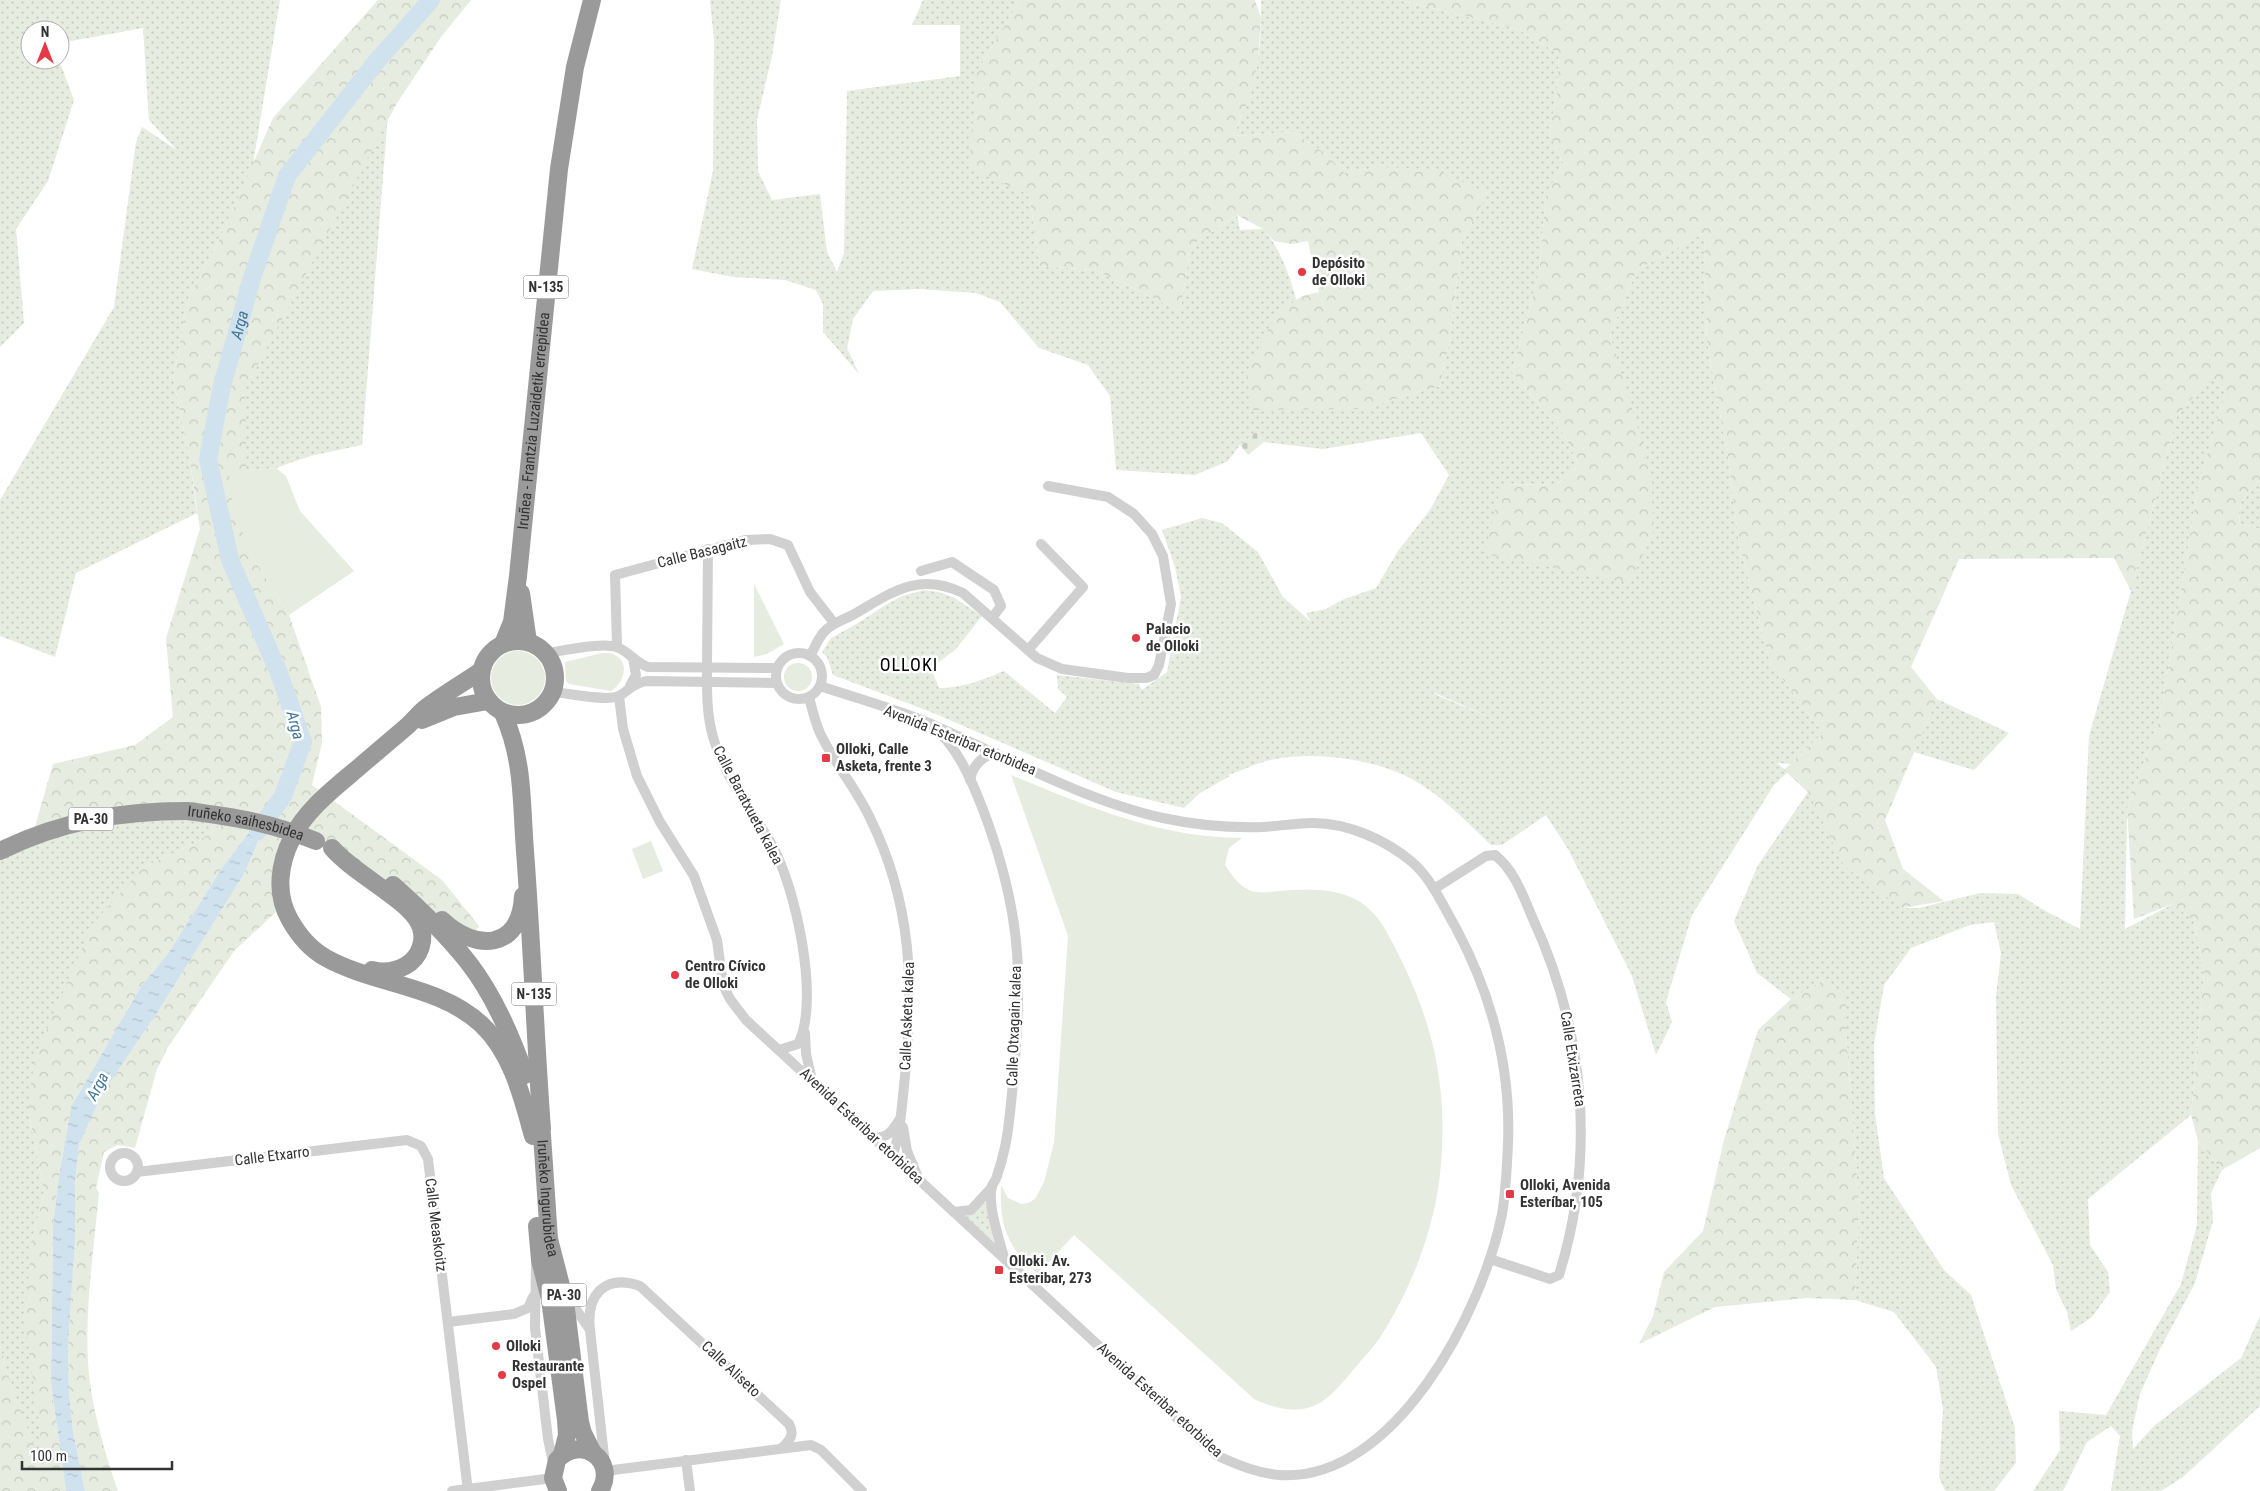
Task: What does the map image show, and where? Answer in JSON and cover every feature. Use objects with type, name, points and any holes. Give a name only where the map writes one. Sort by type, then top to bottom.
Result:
[{"type":"highway","name":"Iruñea - Frantzia Luzaidetik errepidea","points":[[518,576],[560,160],[575,67],[592,0]]},
{"type":"highway","name":"N-135","points":[[518,576],[528,642]]},
{"type":"highway","name":"N-135","points":[[481,671],[488,655],[502,644],[512,622],[518,576]]},
{"type":"highway","points":[[502,644],[515,641],[528,642],[538,646],[546,654],[555,672],[553,692],[548,702],[540,709],[521,716],[504,713]]},
{"type":"highway","points":[[406,727],[454,707],[488,701],[483,692],[481,671],[426,708],[312,809],[293,837],[284,860],[280,880],[280,897],[286,914],[297,932],[309,945],[325,957],[347,968],[437,997],[467,1012],[494,1038],[507,1059],[519,1084],[537,1135]]},
{"type":"highway","name":"N-135","points":[[488,701],[504,713],[514,736],[520,762],[529,889],[537,1135]]},
{"type":"highway","name":"N-135","points":[[520,762],[530,714]]},
{"type":"highway","name":"Iruñeko saihesbidea","points":[[0,851],[58,828],[104,816],[150,811],[187,811],[234,816],[284,828],[332,848],[394,885]]},
{"type":"highway","points":[[284,860],[285,889],[290,910],[310,939],[341,959],[377,971],[398,969],[412,961],[417,956],[422,940],[419,924],[405,907],[343,861],[332,848]]},
{"type":"highway","points":[[394,885],[423,902],[450,928],[469,939],[490,942],[504,937],[514,925],[522,907],[525,853]]},
{"type":"highway","name":"Iruñeko Ingurubidea","points":[[394,885],[443,932],[470,964],[493,1000],[511,1036],[530,1091],[550,1239],[563,1289],[580,1422],[602,1475]]},
{"type":"highway","name":"Iruñeko Ingurubidea","points":[[537,1135],[539,1242]]},
{"type":"highway","name":"PA-30","points":[[539,1242],[540,1260],[550,1299],[566,1420],[567,1435],[557,1479]]},
{"type":"highway","points":[[557,1479],[572,1450],[583,1449],[602,1475]]},
{"type":"street","points":[[810,656],[823,633],[834,623],[854,615],[895,590],[910,585],[934,583],[949,586],[963,593],[1037,658],[1062,669],[1108,676],[1146,678],[1154,674],[1159,665],[1171,604],[1163,556],[1152,534],[1134,514],[1108,497],[1048,486]]},
{"type":"street","name":"Calle Basagaitz","points":[[617,646],[615,575],[745,540],[770,539],[788,545],[810,592],[834,623]]},
{"type":"street","points":[[1028,650],[1083,587],[1041,544]]},
{"type":"street","name":"Calle Baratxueta kalea","points":[[708,549],[706,705],[713,738],[742,798],[772,845],[791,896],[803,939],[806,978],[804,1032],[806,1054],[812,1081]]},
{"type":"street","points":[[921,571],[952,562],[994,590],[1001,606],[992,618]]},
{"type":"street","points":[[546,654],[603,646],[617,646],[648,666],[777,668]]},
{"type":"street","points":[[795,653],[810,656],[820,666],[822,672],[820,686],[809,697],[793,699],[786,696],[776,683],[777,668],[787,656],[795,653]]},
{"type":"street","points":[[553,692],[606,698],[619,696],[630,686],[636,675],[633,658]]},
{"type":"street","points":[[630,686],[646,681],[776,683]]},
{"type":"street","name":"Avenida Esteribar etorbidea","points":[[619,696],[623,729],[637,776],[660,822],[694,876],[717,940],[723,985],[730,999],[746,1020],[1218,1456],[1250,1470],[1282,1475],[1314,1472],[1357,1455],[1382,1436],[1427,1384],[1468,1313],[1490,1259],[1502,1214],[1508,1139],[1503,1070],[1497,1033],[1484,988],[1470,955],[1434,889],[1415,864],[1392,847],[1364,833],[1315,823],[1231,827],[1163,818],[1106,802],[932,725],[820,686]]},
{"type":"street","name":"Calle Asketa kalea","points":[[809,697],[820,734],[857,793],[878,836],[902,909],[909,956],[911,994],[902,1116],[892,1155]]},
{"type":"street","name":"Calle Otxagain kalea","points":[[932,725],[943,735],[958,756],[992,833],[1007,884],[1018,972],[1016,1044],[1006,1148],[992,1187],[971,1210],[954,1212]]},
{"type":"street","points":[[970,780],[972,772],[980,760],[986,755],[996,753]]},
{"type":"street","name":"Calle Etxizarreta","points":[[1434,889],[1486,856],[1495,855],[1507,865],[1544,943],[1559,983],[1572,1032],[1582,1128],[1574,1214],[1559,1275],[1550,1279],[1544,1278],[1490,1259]]},
{"type":"street","points":[[779,1050],[798,1044],[804,1032]]},
{"type":"street","points":[[874,1138],[884,1138],[891,1133],[902,1116]]},
{"type":"street","name":"Calle Asketa kalea","points":[[902,1116],[907,1151],[918,1179]]},
{"type":"street","name":"Calle Etxarro","points":[[137,1172],[407,1140]]},
{"type":"street","name":"Calle Measkoitz","points":[[407,1140],[421,1146],[428,1159],[468,1490]]},
{"type":"street","name":"Calle Otxagain kalea","points":[[992,1187],[993,1220],[1004,1258]]},
{"type":"street","points":[[452,1491],[557,1479],[548,1439],[538,1348],[534,1295],[539,1242]]},
{"type":"street","name":"Calle Aliseto","points":[[590,1330],[588,1314],[591,1302],[598,1291],[616,1283],[629,1282],[640,1286],[789,1424],[793,1431],[792,1438],[782,1448]]},
{"type":"street","points":[[563,1289],[590,1330],[604,1456],[602,1475],[686,1460],[800,1446],[817,1448],[862,1491]]},
{"type":"street","points":[[448,1322],[514,1314],[528,1308],[534,1295]]},
{"type":"street","points":[[686,1460],[690,1491]]},
{"type":"green space","points":[[0,0],[280,0],[253,164],[221,236],[189,297],[173,378],[189,454],[197,513],[76,573],[55,657],[0,636],[0,500],[114,307],[136,142],[142,127],[177,150],[149,120],[143,28],[70,41],[70,20],[20,20],[20,70],[63,70],[74,100],[48,181],[16,229],[24,323],[0,347]]},
{"type":"green space","points":[[378,0],[471,0],[441,37],[397,103],[245,389],[248,549],[289,615],[321,707],[322,743],[312,785],[442,880],[479,926],[469,939],[378,874],[332,848],[284,828],[271,880],[276,912],[234,951],[168,1047],[157,1069],[135,1148],[117,1145],[104,1152],[96,1188],[99,1193],[87,1340],[89,1377],[98,1426],[118,1491],[85,1491],[73,1431],[69,1391],[68,1347],[75,1241],[75,1183],[79,1145],[100,1099],[159,1010],[244,874],[266,824],[257,822],[222,868],[169,952],[140,988],[71,1107],[53,1225],[51,1383],[66,1491],[0,1491],[0,1345],[6,1369],[46,1479],[25,1320],[32,1239],[44,1194],[28,1107],[35,1057],[93,923],[144,867],[197,842],[233,817],[187,811],[32,837],[53,764],[135,745],[173,717],[166,638],[200,529],[189,454],[173,378],[189,297],[221,236],[273,118]]},
{"type":"green space","points":[[710,0],[781,0],[772,56],[757,120],[758,171],[772,200],[820,194],[827,252],[837,272],[844,253],[847,91],[960,76],[960,25],[912,25],[923,0],[1020,0],[977,72],[1029,195],[1040,266],[1095,270],[1180,311],[1191,246],[1237,215],[1240,230],[1263,229],[1275,245],[1285,266],[1300,314],[1318,409],[1368,409],[1387,401],[1440,386],[1449,343],[1462,241],[1488,193],[1379,167],[1344,173],[1326,154],[1293,132],[1233,136],[1247,101],[1256,70],[1259,54],[1261,0],[1399,0],[1518,29],[1559,54],[1557,92],[1549,134],[1563,162],[1546,196],[1539,273],[1512,372],[1565,436],[1579,465],[1557,485],[1501,484],[1629,583],[1621,375],[1610,335],[1637,270],[1704,233],[1707,341],[1728,458],[1739,543],[1770,662],[1823,733],[1790,764],[1777,763],[1788,772],[1774,785],[1692,915],[1666,1002],[1672,1022],[1656,1055],[1632,976],[1568,849],[1546,815],[1502,845],[1491,845],[1444,801],[1412,779],[1381,766],[1345,758],[1308,756],[1269,760],[1228,775],[1230,776],[1200,793],[1184,808],[1116,792],[931,712],[833,675],[827,657],[822,652],[831,638],[902,596],[924,590],[939,592],[953,597],[982,616],[956,649],[931,668],[939,688],[964,685],[1004,671],[1055,713],[1067,697],[1058,689],[1057,675],[1139,684],[1142,690],[1167,672],[1181,597],[1175,567],[1162,530],[1202,518],[1222,523],[1258,552],[1283,597],[1311,622],[1306,613],[1326,609],[1342,600],[1376,588],[1398,551],[1430,510],[1449,475],[1421,433],[1323,449],[1264,442],[1256,432],[1240,445],[1228,461],[1195,475],[1116,470],[1110,396],[1088,365],[1039,348],[1000,302],[976,293],[920,289],[873,291],[853,319],[847,348],[859,374],[823,332],[823,304],[816,290],[785,280],[733,277],[692,269],[713,171],[714,41]],"holes":[[[1430,691],[1499,721],[1439,696]]]},
{"type":"green space","points":[[1020,0],[1255,0],[1261,18],[1258,59],[1252,91],[1233,136],[1293,132],[1326,154],[1344,173],[1379,167],[1432,169],[1488,193],[1462,241],[1449,343],[1440,386],[1387,401],[1368,409],[1252,410],[1246,373],[1276,314],[1302,296],[1319,292],[1308,241],[1291,244],[1274,241],[1263,229],[1237,215],[1191,246],[1180,311],[1095,270],[1040,266],[1029,195],[969,168],[977,72]]},
{"type":"green space","points":[[1399,0],[2260,0],[2260,480],[2241,502],[2239,524],[2260,529],[2260,1148],[2222,1170],[2198,1141],[2191,1115],[2204,973],[2194,921],[2173,904],[2134,919],[2127,809],[2160,718],[2198,487],[2225,392],[2211,376],[2177,416],[2131,591],[2114,558],[1959,559],[1911,667],[1937,699],[1885,820],[1903,869],[1944,901],[1902,908],[1844,866],[1808,792],[1784,770],[1823,733],[1770,662],[1739,543],[1728,458],[1707,341],[1704,233],[1637,270],[1610,335],[1652,476],[1653,535],[1629,583],[1485,554],[1501,484],[1557,485],[1579,465],[1565,436],[1512,372],[1539,273],[1546,196],[1563,162],[1549,134],[1557,92],[1559,54],[1518,29]]},
{"type":"green space","points":[[390,88],[362,445],[310,456],[276,468],[229,473],[245,388]]},
{"type":"green space","points":[[2211,376],[2225,392],[2198,487],[2160,718],[2127,809],[2125,929],[2173,904],[2194,921],[2204,973],[2191,1115],[2088,1199],[2090,1245],[2108,1272],[2110,1292],[2092,1317],[2071,1331],[2067,1312],[2056,1289],[2053,1265],[2011,1185],[1998,1134],[1996,996],[2001,953],[1994,922],[1970,925],[1911,948],[1884,985],[1874,1044],[1875,1114],[1884,1178],[1944,1270],[1971,1295],[2015,1428],[2016,1463],[1994,1491],[1945,1491],[1939,1477],[1943,1409],[1936,1367],[1894,1312],[1855,1300],[1859,1204],[1846,1032],[1846,994],[1823,981],[1791,999],[1757,973],[1734,921],[1758,865],[1808,792],[1902,908],[1919,908],[1980,893],[2018,894],[2080,929],[2089,736],[2131,591],[2177,416]]},
{"type":"green space","points":[[1256,432],[1264,442],[1248,455],[1240,445]]},
{"type":"green space","points":[[276,468],[286,476],[300,511],[354,571],[289,615],[248,549],[231,496],[229,473]]},
{"type":"green space","points":[[2260,480],[2260,529],[2239,524],[2241,502]]},
{"type":"green space","points":[[754,584],[784,644],[767,654],[754,657]]},
{"type":"green space","points":[[513,651],[523,651],[533,655],[541,663],[545,678],[541,693],[533,701],[523,705],[513,705],[503,701],[495,693],[491,683],[491,673],[495,663],[503,655]]},
{"type":"green space","points":[[602,653],[614,654],[623,663],[624,673],[615,688],[611,691],[569,684],[566,681],[565,662]]},
{"type":"green space","points":[[798,663],[808,667],[812,677],[808,687],[798,691],[788,687],[784,677],[788,667]]},
{"type":"green space","points":[[1937,699],[2009,733],[1974,770],[1914,752]]},
{"type":"green space","points":[[1011,775],[1095,809],[1153,826],[1182,833],[1242,838],[1229,848],[1225,865],[1241,885],[1256,892],[1310,890],[1339,893],[1352,898],[1364,905],[1375,915],[1397,950],[1424,1016],[1436,1061],[1442,1118],[1442,1156],[1439,1183],[1424,1244],[1400,1303],[1376,1343],[1333,1393],[1318,1404],[1294,1410],[1269,1405],[1254,1399],[1074,1235],[1038,1274],[1027,1264],[1012,1245],[1004,1223],[1001,1185],[1008,1198],[1021,1204],[1035,1199],[1044,1182],[1054,1143],[1068,936]]},
{"type":"green space","points":[[104,816],[234,816],[197,842],[144,867],[28,1107],[44,1194],[32,1239],[46,1482],[6,1369],[0,1345],[0,851]]},
{"type":"green space","points":[[651,841],[663,871],[643,879],[632,849]]},
{"type":"green space","points":[[1823,981],[1846,994],[1846,1032],[1859,1204],[1855,1300],[1807,1298],[1715,1307],[1639,1344],[1653,1316],[1664,1272],[1703,1231],[1724,1140],[1758,1030],[1791,999]]},
{"type":"green space","points":[[2198,1141],[2222,1170],[2211,1193],[2213,1221],[2195,1283],[2160,1349],[2140,1394],[2132,1431],[2133,1449],[2154,1426],[2241,1358],[2260,1316],[2260,1406],[2183,1477],[2161,1491],[2111,1491],[2120,1436],[2111,1426],[2087,1442],[2063,1491],[2033,1491],[2060,1450],[2059,1411],[2106,1415],[2181,1284],[2197,1225]]},
{"type":"green space","points":[[985,1202],[988,1206],[994,1242],[965,1217]]},
{"type":"water","points":[[271,812],[244,874],[159,1010],[100,1099],[79,1145],[75,1183],[75,1241],[68,1347],[69,1391],[73,1431],[85,1491],[66,1491],[51,1383],[53,1225],[71,1107],[140,988],[169,952],[222,868],[257,822]]},
{"type":"waterway","name":"Arga","points":[[258,831],[283,796],[303,742],[279,673],[230,560],[208,459],[222,386],[252,278],[287,176],[376,62],[431,0]]},
{"type":"place","name":"Depósito de Olloki","points":[[1302,272]]},
{"type":"place","name":"Palacio de Olloki","points":[[1136,638]]},
{"type":"place","name":"Olloki, Calle Asketa, frente 3","points":[[826,758]]},
{"type":"place","name":"Centro Cívico de Olloki","points":[[675,975]]},
{"type":"place","name":"Olloki, Avenida Esteríbar, 105","points":[[1510,1194]]},
{"type":"place","name":"Olloki. Av. Esteribar, 273","points":[[999,1270]]},
{"type":"place","name":"Olloki","points":[[496,1346]]},
{"type":"place","name":"Restaurante Ospel","points":[[502,1375]]},
{"type":"district","name":"OLLOKI","points":[[909,665]]}]
